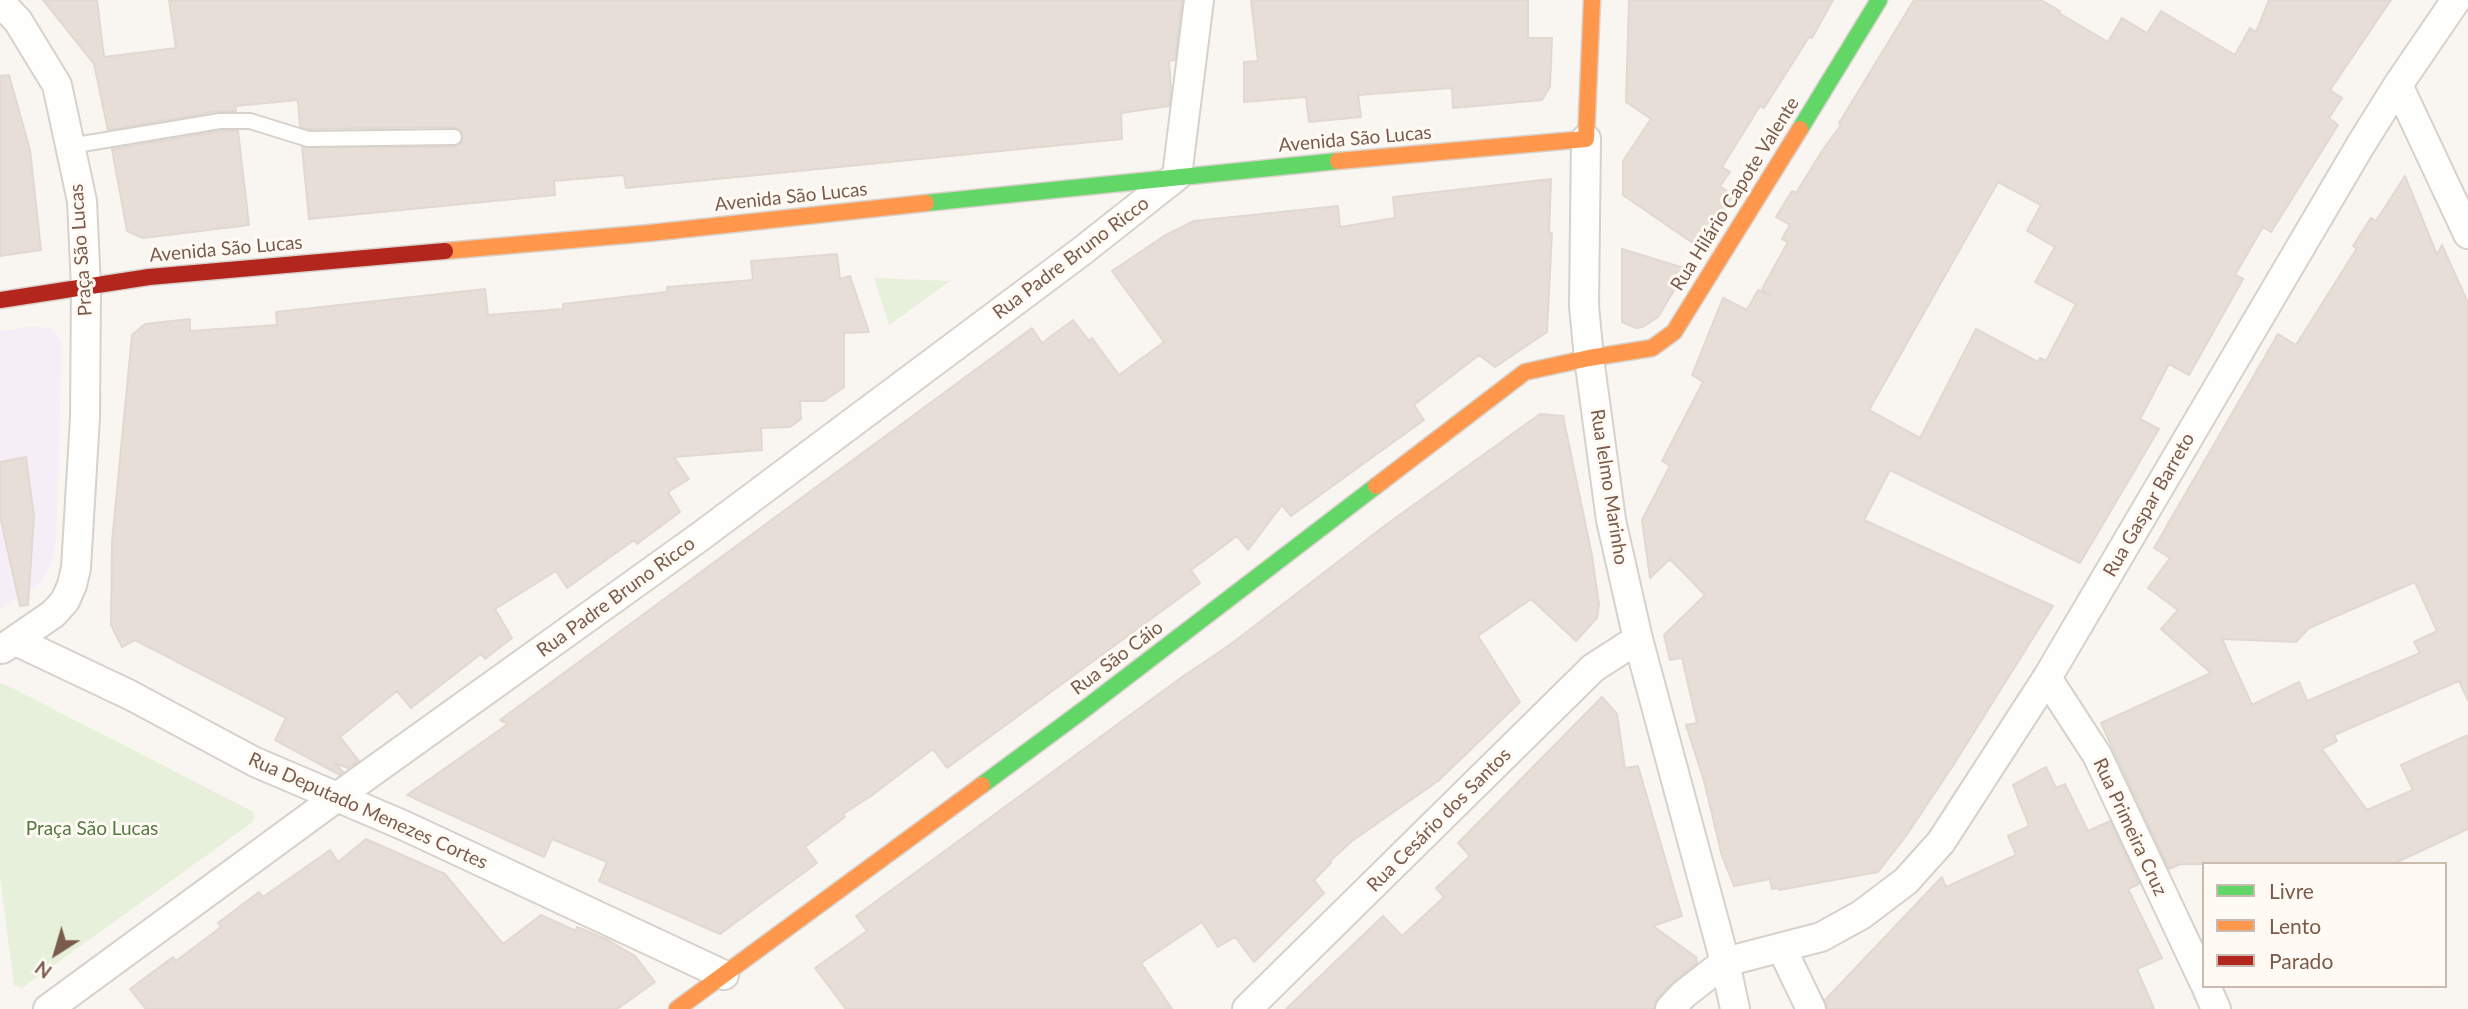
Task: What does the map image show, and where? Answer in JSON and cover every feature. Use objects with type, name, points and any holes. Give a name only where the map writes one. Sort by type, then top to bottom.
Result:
[{"type":"street","points":[[1177,176],[1199,0]]},
{"type":"street","name":"Rua Ielmo Marinho","points":[[1592,0],[1586,139],[1584,306],[1611,520],[1638,639],[1725,962],[1735,1009]]},
{"type":"street","name":"Rua Hilário Capote Valente","points":[[1589,358],[1652,348],[1674,332],[1879,0]]},
{"type":"street","name":"Rua Gaspar Barreto","points":[[1725,962],[1821,937],[1851,920],[1906,881],[1941,842],[2047,678],[2398,85],[2456,0]]},
{"type":"street","name":"Praça São Lucas","points":[[0,2],[19,21],[57,85],[82,201],[86,288],[85,417],[76,568],[65,601],[53,614],[8,645]]},
{"type":"street","points":[[2398,85],[2468,234]]},
{"type":"street","name":"Avenida São Lucas","points":[[0,300],[149,277],[650,233],[1177,176],[1586,139]]},
{"type":"street","name":"Rua Padre Bruno Ricco","points":[[48,1009],[337,797],[701,536],[1083,251],[1177,176]]},
{"type":"street","name":"Rua São Cáio","points":[[677,1009],[1082,711],[1525,372],[1589,358]]},
{"type":"street","name":"Rua Cesário dos Santos","points":[[1247,1009],[1593,668],[1638,639]]},
{"type":"street","name":"Rua Deputado Menezes Cortes","points":[[8,645],[130,695],[255,762],[724,975]]},
{"type":"street","name":"Rua Primeira Cruz","points":[[2047,678],[2097,755],[2202,978]]},
{"type":"street","points":[[1783,949],[1811,1009]]},
{"type":"street","points":[[1670,1009],[1683,995],[1725,962]]},
{"type":"street","name":"Rua Primeira Cruz","points":[[2207,988],[2216,1009]]},
{"type":"lane","points":[[70,146],[220,121],[250,121],[308,139],[454,137]]},
{"type":"shaded area","points":[[34,326],[52,329],[62,341],[56,544],[51,564],[41,583],[0,610],[0,331]]},
{"type":"green space","points":[[874,278],[950,281],[889,325]]},
{"type":"green space","name":"Praça São Lucas","points":[[0,684],[252,811],[255,817],[250,824],[22,988],[14,985],[0,877]]},
{"type":"building","points":[[43,0],[97,0],[104,57],[176,48],[169,0],[1182,0],[1175,60],[1169,61],[1169,106],[1121,113],[1122,139],[626,188],[624,175],[554,181],[555,195],[309,219],[302,147],[454,147],[462,142],[463,133],[454,127],[309,129],[300,127],[298,100],[235,106],[236,111],[219,111],[108,130],[94,64]]},
{"type":"building","points":[[1251,0],[1528,0],[1528,38],[1552,38],[1550,87],[1542,100],[1453,108],[1452,88],[1358,95],[1361,117],[1309,122],[1306,97],[1244,102],[1244,62],[1258,61]]},
{"type":"building","points":[[1629,0],[1833,0],[1812,38],[1809,37],[1764,108],[1760,106],[1722,167],[1730,172],[1720,186],[1733,195],[1700,248],[1623,195],[1623,161],[1651,119],[1626,102]]},
{"type":"building","points":[[1914,0],[2041,0],[2108,42],[2122,18],[2147,33],[2161,11],[2235,55],[2250,28],[2256,32],[2269,0],[2391,0],[2330,90],[2342,98],[2329,118],[2338,125],[2271,232],[2263,227],[2235,275],[2243,279],[2189,375],[2169,364],[2140,419],[2159,429],[2080,563],[1890,470],[1864,520],[2053,606],[1954,764],[1906,836],[1878,872],[1779,890],[1772,889],[1770,879],[1734,886],[1722,856],[1704,781],[1686,725],[1697,723],[1682,658],[1670,660],[1664,635],[1705,595],[1670,559],[1650,578],[1642,520],[1670,466],[1662,461],[1703,382],[1692,375],[1723,298],[1747,310],[1758,290],[1770,295],[1762,289],[1788,242],[1782,239],[1790,225],[1776,217],[1792,191],[1796,193],[1841,125],[1839,123]],"holes":[[[1998,182],[2041,205],[2027,231],[2055,247],[2035,282],[2076,304],[2046,361],[2040,358],[2038,362],[1976,329],[1920,438],[1869,410]]]},
{"type":"building","points":[[9,75],[30,150],[41,250],[0,256],[0,76]]},
{"type":"building","points":[[221,131],[238,131],[249,225],[143,238],[127,231],[112,149]]},
{"type":"building","points":[[2405,176],[2437,255],[2442,245],[2468,303],[2468,700],[2459,681],[2334,735],[2337,741],[2322,749],[2367,810],[2413,790],[2401,765],[2468,735],[2468,829],[2397,862],[2202,862],[2181,864],[2169,869],[2101,723],[2211,673],[2161,629],[2178,610],[2148,588],[2170,558],[2154,548],[2278,334],[2296,345],[2357,248],[2353,246],[2371,218],[2376,221]],"holes":[[[2415,582],[2437,631],[2414,642],[2420,653],[2307,701],[2299,682],[2252,705],[2222,639],[2296,642],[2309,628]]]},
{"type":"building","points":[[1551,179],[1549,234],[1552,233],[1547,332],[1495,367],[1479,355],[1414,405],[1424,420],[1291,516],[1282,505],[1248,550],[1237,536],[1191,570],[1200,583],[947,768],[933,749],[843,814],[845,817],[805,847],[817,863],[720,934],[599,881],[607,862],[552,839],[544,857],[407,795],[508,724],[500,720],[1032,328],[1042,343],[1073,320],[1089,341],[1092,338],[1119,375],[1164,342],[1112,271],[1164,236],[1194,221],[1338,206],[1340,227],[1395,218],[1393,197]]},
{"type":"building","points":[[1622,249],[1687,269],[1658,317],[1643,327],[1636,328],[1622,322]]},
{"type":"building","points":[[837,254],[840,279],[850,276],[869,332],[844,333],[844,387],[824,401],[800,401],[801,419],[790,427],[761,428],[762,450],[674,457],[689,479],[668,492],[680,512],[637,544],[634,540],[567,588],[556,571],[495,609],[512,638],[485,659],[481,654],[411,708],[397,691],[340,737],[359,761],[348,768],[335,763],[343,772],[340,775],[275,740],[286,718],[135,640],[122,647],[111,625],[112,542],[132,335],[145,324],[190,319],[190,331],[277,325],[276,312],[485,289],[488,315],[563,309],[563,304],[667,292],[667,287],[753,280],[751,261]]},
{"type":"building","points":[[1540,414],[1563,416],[1592,556],[1599,605],[1597,618],[1576,641],[1531,599],[1478,636],[1520,702],[1438,781],[1352,841],[1329,862],[1331,863],[1314,880],[1324,893],[1254,962],[1235,937],[1218,947],[1202,922],[1141,963],[1172,1009],[846,1009],[815,968],[867,931],[856,916],[1231,644],[1387,524]]},
{"type":"building","points":[[26,457],[34,517],[28,605],[20,606],[0,516],[0,462]]},
{"type":"building","points":[[1602,697],[1617,714],[1625,768],[1638,766],[1682,916],[1653,926],[1696,957],[1697,963],[1657,998],[1654,1009],[1286,1009],[1383,916],[1402,936],[1444,897],[1436,888],[1470,856],[1458,843]]},
{"type":"building","points":[[2046,767],[2056,788],[2065,784],[2088,831],[2110,821],[2139,884],[2128,889],[2162,958],[2137,969],[2154,1009],[1827,1009],[1825,1000],[1942,877],[1946,887],[2016,855],[2008,836],[2029,826],[2013,785]]},
{"type":"building","points":[[366,839],[445,874],[503,944],[541,915],[576,931],[577,927],[608,940],[635,956],[655,982],[617,1009],[146,1009],[130,989],[173,957],[176,961],[221,927],[218,923],[259,892],[263,897],[330,850],[338,862]]},
{"type":"traffic: fast","points":[[1800,129],[1879,0]]},
{"type":"traffic: fast","points":[[926,203],[1338,161]]},
{"type":"traffic: fast","points":[[982,785],[1376,486]]},
{"type":"traffic: slow","points":[[1338,161],[1586,139],[1592,0]]},
{"type":"traffic: slow","points":[[1376,486],[1525,372],[1652,348],[1674,332],[1800,129]]},
{"type":"traffic: slow","points":[[445,251],[650,233],[926,203]]},
{"type":"traffic: slow","points":[[677,1009],[982,785]]},
{"type":"traffic: jam","points":[[0,300],[149,277],[445,251]]}]
